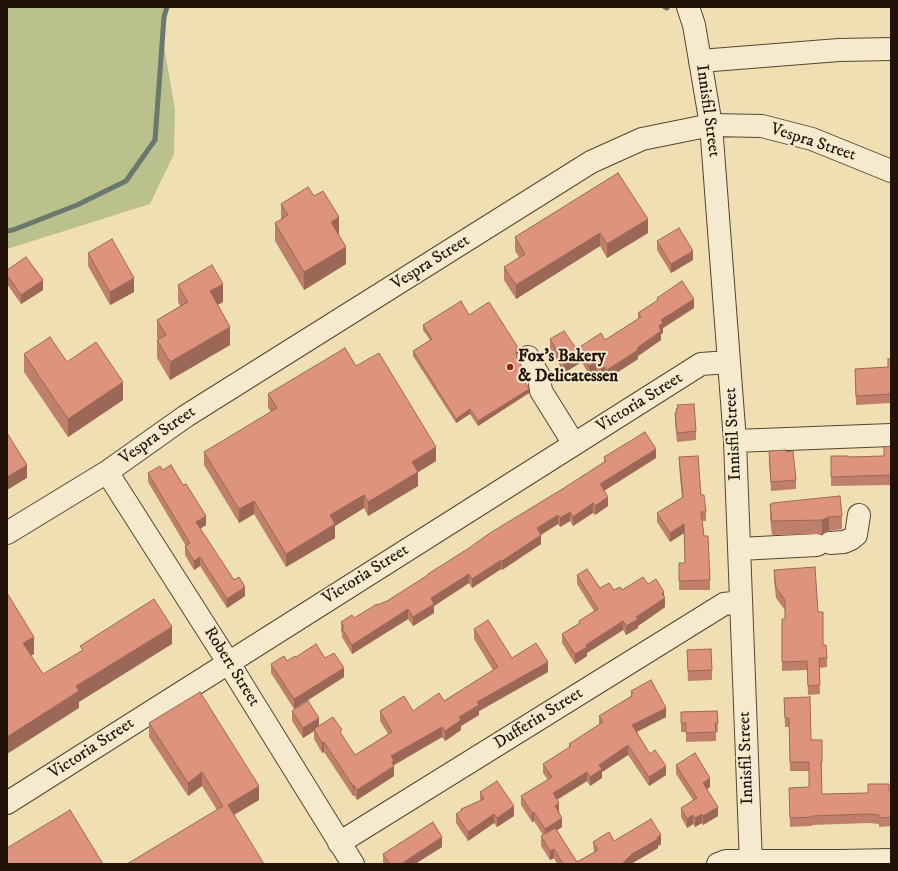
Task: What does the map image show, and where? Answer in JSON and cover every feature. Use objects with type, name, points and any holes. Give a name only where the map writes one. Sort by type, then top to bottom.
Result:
[{"type":"street","name":"Innisfil Street","points":[[688,7],[694,25],[712,125],[735,441],[751,863]]},
{"type":"street","points":[[700,61],[839,50],[891,49]]},
{"type":"street","name":"Vespra Street","points":[[7,533],[107,472],[186,416],[592,162],[642,139],[712,125],[762,126],[804,137],[891,171]]},
{"type":"street","points":[[528,357],[539,376],[541,391],[574,444]]},
{"type":"street","name":"Victoria Street","points":[[7,803],[701,364],[729,362]]},
{"type":"street","points":[[735,441],[891,434]]},
{"type":"street","name":"Robert Street","points":[[107,472],[228,662],[353,864]]},
{"type":"street","points":[[739,549],[844,542],[851,540],[856,535],[859,515]]},
{"type":"street","name":"Dufferin Street","points":[[339,843],[724,604],[741,602]]},
{"type":"street","points":[[718,864],[726,861],[751,863],[891,860]]},
{"type":"green space","points":[[7,7],[164,7],[164,46],[175,109],[174,154],[150,204],[7,249]]},
{"type":"building","points":[[618,173],[648,219],[607,244],[600,233],[516,285],[504,267],[525,254],[515,237]]},
{"type":"building","points":[[308,187],[314,196],[323,191],[339,217],[331,222],[346,247],[304,272],[275,223],[288,215],[281,204]]},
{"type":"building","points":[[679,228],[693,251],[671,264],[657,241]]},
{"type":"building","points":[[112,239],[134,278],[110,292],[88,253]]},
{"type":"building","points":[[26,257],[43,280],[21,295],[7,275],[7,270]]},
{"type":"building","points":[[212,265],[223,284],[210,291],[230,327],[170,362],[157,340],[166,335],[157,320],[188,302],[178,285]]},
{"type":"building","points":[[682,281],[694,299],[661,320],[663,323],[659,326],[661,331],[637,348],[638,350],[607,370],[605,367],[601,369],[596,361],[589,366],[578,348],[601,333],[605,340],[641,317],[638,313],[658,300],[657,298]]},
{"type":"building","points":[[461,301],[469,315],[489,302],[517,346],[517,358],[525,372],[521,375],[529,389],[478,421],[470,409],[456,419],[413,351],[432,339],[423,325]]},
{"type":"building","points":[[564,331],[580,354],[564,363],[550,339]]},
{"type":"building","points":[[50,337],[67,362],[96,342],[123,382],[68,419],[24,354]]},
{"type":"building","points":[[345,348],[356,366],[379,353],[436,447],[412,462],[418,472],[368,502],[364,495],[330,515],[335,524],[286,554],[254,501],[239,509],[204,452],[277,408],[268,394]]},
{"type":"building","points":[[888,359],[891,359],[891,394],[856,396],[855,369],[888,367]]},
{"type":"building","points":[[694,404],[696,431],[677,433],[675,413],[677,413],[677,405]]},
{"type":"building","points":[[645,432],[656,449],[600,484],[608,497],[595,506],[593,503],[573,517],[570,512],[560,518],[558,515],[537,528],[541,535],[502,561],[501,560],[472,579],[469,574],[431,598],[434,604],[413,617],[408,609],[352,645],[342,628],[344,627],[341,622],[352,615],[354,618],[377,604],[387,601],[490,533],[606,461],[604,457]]},
{"type":"building","points":[[7,433],[27,465],[7,477]]},
{"type":"building","points":[[891,446],[891,475],[831,477],[831,456],[884,456],[884,447]]},
{"type":"building","points":[[786,450],[786,452],[793,451],[796,480],[771,482],[769,451]]},
{"type":"building","points":[[698,456],[701,495],[704,495],[706,512],[701,512],[704,536],[708,536],[710,580],[679,581],[679,563],[685,563],[684,524],[670,533],[657,513],[683,497],[679,457]]},
{"type":"building","points":[[171,465],[183,485],[186,484],[206,516],[196,522],[234,580],[239,577],[245,587],[227,599],[200,557],[194,561],[185,546],[190,543],[148,473],[160,466],[163,470]]},
{"type":"building","points":[[840,496],[842,516],[829,517],[822,520],[772,521],[770,504],[773,504],[772,503]]},
{"type":"building","points":[[815,567],[818,612],[823,612],[823,645],[826,645],[827,658],[819,658],[820,685],[808,686],[807,661],[782,662],[782,619],[785,619],[785,600],[776,588],[774,570]]},
{"type":"building","points":[[587,569],[600,588],[609,583],[614,590],[620,587],[622,590],[643,577],[648,584],[656,579],[664,592],[662,593],[665,598],[636,617],[638,619],[626,626],[623,621],[575,654],[562,634],[580,623],[579,621],[598,609],[577,575]]},
{"type":"building","points":[[7,593],[34,637],[23,643],[43,674],[83,650],[80,646],[154,599],[172,627],[76,686],[79,691],[7,737]]},
{"type":"building","points":[[488,620],[512,658],[536,643],[548,662],[477,702],[479,705],[459,717],[461,720],[445,731],[442,727],[391,756],[394,761],[392,762],[394,766],[357,790],[324,742],[322,743],[314,729],[333,717],[342,730],[340,732],[355,755],[392,732],[380,711],[404,696],[413,711],[439,693],[444,701],[498,667],[474,629]]},
{"type":"building","points":[[316,644],[325,658],[334,653],[344,668],[294,699],[271,664],[284,656],[287,661],[295,656],[296,657]]},
{"type":"building","points":[[711,649],[712,670],[688,671],[687,650]]},
{"type":"building","points":[[651,680],[666,708],[632,725],[650,754],[655,750],[666,766],[649,777],[628,745],[599,765],[602,769],[590,777],[587,772],[553,793],[559,803],[555,806],[562,818],[545,829],[521,796],[552,777],[543,764],[571,746],[569,744],[603,722],[599,716],[632,696],[631,694],[633,693],[631,691]]},
{"type":"building","points":[[200,692],[259,786],[228,805],[264,864],[127,864],[223,806],[202,772],[188,783],[149,723]]},
{"type":"building","points":[[810,697],[811,740],[822,740],[822,794],[868,793],[868,784],[889,784],[889,790],[891,790],[891,817],[879,818],[879,815],[868,814],[790,818],[789,788],[809,787],[809,762],[790,762],[789,718],[785,718],[784,698]]},
{"type":"building","points":[[308,701],[319,718],[303,728],[292,711]]},
{"type":"building","points":[[717,711],[718,723],[715,723],[716,732],[686,733],[686,723],[681,723],[681,712]]},
{"type":"building","points":[[695,753],[710,778],[703,783],[718,807],[703,816],[702,814],[695,818],[693,815],[687,819],[681,808],[697,798],[676,765]]},
{"type":"building","points":[[497,781],[514,806],[497,818],[494,814],[468,832],[456,814],[462,810],[461,809],[484,799],[480,792]]},
{"type":"building","points":[[70,810],[103,864],[7,864],[7,848]]},
{"type":"building","points":[[651,819],[661,835],[657,837],[658,839],[632,854],[621,864],[563,864],[554,849],[550,851],[541,836],[555,828],[577,862],[598,850],[593,842],[609,832],[614,841]]},
{"type":"building","points":[[433,822],[442,837],[401,864],[390,864],[383,854]]},
{"type":"waterway","points":[[7,231],[77,205],[126,181],[155,140],[164,17],[167,7]]},
{"type":"place","name":"Fox's Bakery & Delicatessen","points":[[510,367]]}]
